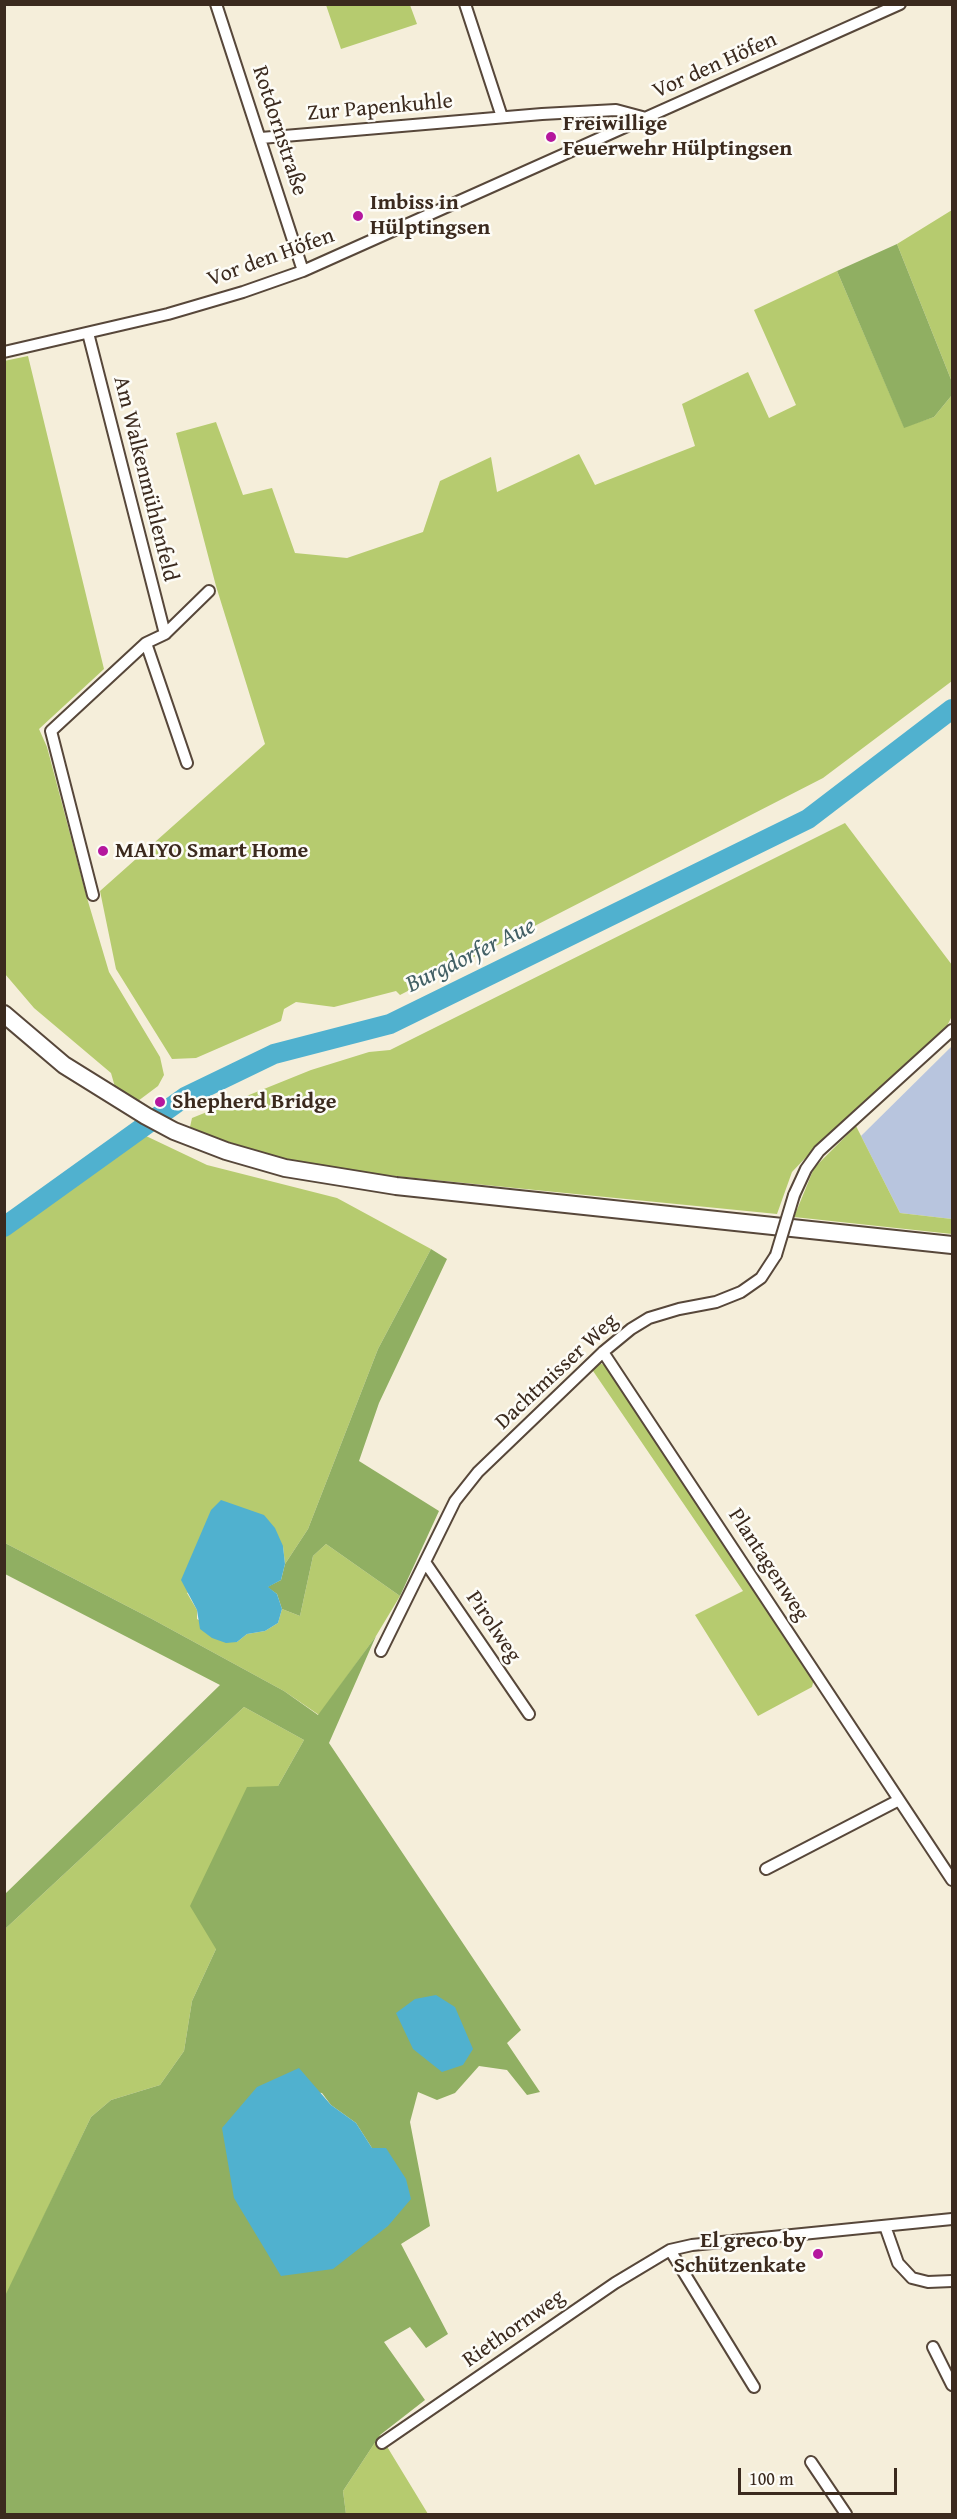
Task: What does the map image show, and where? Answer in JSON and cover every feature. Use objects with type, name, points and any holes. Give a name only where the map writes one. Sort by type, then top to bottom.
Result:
[{"type":"main road","points":[[4,1014],[64,1065],[119,1101],[174,1131],[226,1151],[285,1168],[396,1186],[952,1245]]},
{"type":"street","name":"Rotdornstraße","points":[[216,4],[303,271]]},
{"type":"street","points":[[465,4],[502,117]]},
{"type":"street","name":"Vor den Höfen","points":[[4,352],[175,312],[303,271],[900,4]]},
{"type":"street","name":"Zur Papenkuhle","points":[[261,138],[502,117],[616,110],[646,118]]},
{"type":"street","name":"Am Walkenmühlenfeld","points":[[88,333],[165,634]]},
{"type":"street","name":"Am Walkenmühlenfeld","points":[[93,895],[51,730],[146,643],[165,634],[209,591]]},
{"type":"street","points":[[146,643],[187,763]]},
{"type":"street","name":"Dachtmisser Weg","points":[[381,1651],[455,1501],[478,1472],[603,1352],[649,1318],[716,1302],[741,1292],[761,1278],[776,1255],[794,1195],[806,1169],[819,1151],[952,1030]]},
{"type":"street","name":"Plantagenweg","points":[[603,1352],[952,1881]]},
{"type":"street","name":"Pirolweg","points":[[425,1562],[529,1714]]},
{"type":"street","points":[[766,1869],[899,1800]]},
{"type":"street","name":"Riethornweg","points":[[382,2444],[615,2283],[670,2250],[692,2245],[952,2219]]},
{"type":"street","points":[[885,2226],[898,2263],[912,2278],[928,2282],[952,2281]]},
{"type":"street","points":[[670,2250],[754,2387]]},
{"type":"street","points":[[933,2347],[952,2385]]},
{"type":"street","points":[[811,2462],[846,2514]]},
{"type":"shaded area","points":[[952,1046],[952,1219],[900,1213],[861,1136]]},
{"type":"green space","points":[[326,5],[410,5],[417,24],[341,49]]},
{"type":"green space","points":[[952,210],[952,382],[897,244]]},
{"type":"green space","points":[[897,244],[952,382],[952,395],[934,417],[904,428],[837,271]]},
{"type":"green space","points":[[837,271],[904,427],[934,417],[952,395],[952,681],[823,778],[400,995],[396,991],[334,1007],[296,1002],[284,1009],[281,1021],[196,1058],[172,1059],[116,969],[100,891],[265,744],[216,586],[176,433],[216,422],[243,495],[272,488],[295,553],[347,558],[423,532],[440,481],[491,457],[497,492],[579,454],[595,485],[695,446],[682,404],[748,372],[769,418],[796,405],[754,310]]},
{"type":"green space","points":[[28,356],[104,669],[39,729],[47,747],[109,972],[160,1057],[164,1075],[158,1086],[138,1101],[115,1087],[111,1073],[34,1008],[5,974],[4,361]]},
{"type":"green space","points":[[845,823],[952,965],[952,1016],[944,1032],[812,1151],[792,1172],[777,1214],[344,1171],[286,1159],[222,1140],[190,1127],[192,1118],[311,1070],[369,1052],[390,1050]]},
{"type":"green space","points":[[856,1126],[900,1213],[952,1219],[952,1234],[794,1217],[814,1168]]},
{"type":"green space","points":[[146,1136],[207,1165],[337,1198],[431,1249],[378,1349],[308,1529],[285,1564],[283,1546],[187,1593],[197,1610],[197,1619],[237,1642],[247,1634],[265,1631],[278,1623],[282,1609],[300,1616],[313,1556],[326,1544],[400,1596],[376,1636],[319,1715],[284,1691],[5,1543],[4,1236]]},
{"type":"green space","points":[[431,1249],[447,1259],[379,1403],[359,1461],[439,1511],[400,1596],[326,1544],[313,1556],[300,1616],[282,1609],[277,1594],[267,1587],[281,1580],[285,1564],[308,1529],[378,1349]]},
{"type":"green space","points":[[600,1363],[610,1368],[814,1679],[812,1687],[758,1716],[695,1615],[743,1591],[591,1368]]},
{"type":"green space","points":[[5,1543],[284,1691],[318,1715],[376,1636],[329,1743],[521,2030],[507,2043],[540,2092],[527,2095],[507,2070],[479,2066],[455,2093],[437,2100],[418,2092],[410,2122],[430,2226],[401,2244],[448,2334],[426,2348],[410,2327],[384,2342],[425,2400],[380,2435],[343,2491],[346,2514],[5,2514],[4,2298],[91,2117],[111,2100],[160,2085],[184,2051],[192,2001],[216,1949],[190,1906],[247,1787],[278,1786],[304,1740],[244,1707],[5,1929],[5,1894],[220,1685],[5,1574]],"holes":[[[257,2087],[322,2093],[331,2105],[356,2123],[372,2148]]]},
{"type":"green space","points":[[244,1707],[304,1740],[278,1786],[216,1949],[192,2001],[184,2051],[160,2085],[111,2100],[91,2117],[5,2298],[5,1929]]},
{"type":"green space","points":[[380,2435],[428,2514],[346,2514],[343,2491]]},
{"type":"water","points":[[221,1500],[264,1515],[275,1528],[283,1546],[285,1564],[281,1580],[268,1587],[277,1594],[282,1609],[278,1623],[265,1631],[247,1634],[237,1642],[226,1643],[212,1638],[200,1629],[197,1610],[181,1580],[211,1510]]},
{"type":"water","points":[[436,1995],[455,2007],[473,2049],[463,2065],[442,2072],[413,2049],[396,2013],[415,1999]]},
{"type":"water","points":[[299,2068],[331,2105],[356,2123],[372,2148],[386,2148],[406,2179],[411,2199],[388,2226],[333,2269],[281,2276],[234,2198],[222,2128],[257,2087]]},
{"type":"waterway","name":"Burgdorfer Aue","points":[[4,1227],[185,1097],[274,1054],[390,1024],[808,819],[952,709]]},
{"type":"place","name":"Freiwillige Feuerwehr Hülptingsen","points":[[551,137]]},
{"type":"place","name":"Imbiss in Hülptingsen","points":[[358,216]]},
{"type":"place","name":"MAIYO Smart Home","points":[[103,851]]},
{"type":"place","name":"Shepherd Bridge","points":[[160,1102]]},
{"type":"place","name":"El greco by Schützenkate","points":[[818,2254]]}]
